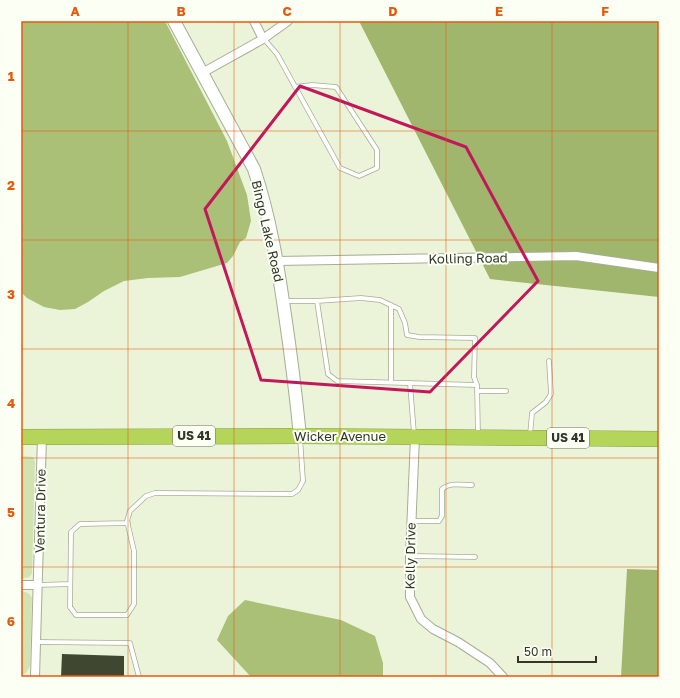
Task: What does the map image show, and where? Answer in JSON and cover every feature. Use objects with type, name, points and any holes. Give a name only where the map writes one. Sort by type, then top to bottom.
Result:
[{"type":"highway","name":"Wicker Avenue","points":[[21,437],[415,436],[659,439]]},
{"type":"street","name":"Bingo Lake Road","points":[[174,21],[254,169],[262,195],[277,261],[300,436]]},
{"type":"street","points":[[254,21],[263,39]]},
{"type":"street","points":[[202,73],[263,39],[288,21]]},
{"type":"street","name":"Kolling Road","points":[[277,261],[576,256],[659,268]]},
{"type":"street","name":"Kelly Drive","points":[[415,436],[411,521],[410,597],[421,619],[433,629],[458,642],[490,663],[503,677]]},
{"type":"street","name":"Ventura Drive","points":[[35,677],[42,437]]},
{"type":"street","points":[[21,585],[38,584]]},
{"type":"lane","points":[[263,39],[277,54],[295,88],[340,168],[359,176],[377,168],[377,150],[336,87],[312,85],[295,88]]},
{"type":"lane","points":[[283,302],[361,298],[380,300],[399,309],[405,323],[407,335],[419,337],[475,338],[474,377],[477,385],[478,437]]},
{"type":"lane","points":[[317,301],[328,374],[337,381],[477,385]]},
{"type":"lane","points":[[391,305],[391,382]]},
{"type":"lane","points":[[530,438],[532,413],[546,402],[551,394],[549,361]]},
{"type":"lane","points":[[410,383],[415,436]]},
{"type":"lane","points":[[477,391],[506,391]]},
{"type":"lane","points":[[128,523],[80,524],[71,532],[70,607],[76,615],[127,615],[134,604],[134,551],[128,523],[127,521],[130,511],[146,496],[155,493],[292,494],[298,490],[303,481],[300,436]]},
{"type":"lane","points":[[411,521],[439,521],[442,516],[442,489],[450,485],[472,485]]},
{"type":"lane","points":[[410,556],[475,557]]},
{"type":"lane","points":[[38,584],[70,584]]},
{"type":"lane","points":[[36,642],[130,644],[139,677]]},
{"type":"highlighted area","points":[[300,86],[466,147],[538,281],[430,392],[261,380],[205,209]]},
{"type":"shaded area","points":[[21,21],[165,21],[227,141],[247,195],[251,221],[246,238],[240,242],[233,256],[227,263],[180,277],[148,278],[124,281],[104,291],[75,309],[60,310],[44,307],[27,298],[21,292]]},
{"type":"shaded area","points":[[359,21],[659,21],[659,297],[490,279]]},
{"type":"shaded area","points":[[21,456],[33,457],[35,462],[32,573],[26,578],[21,578]]},
{"type":"shaded area","points":[[627,569],[659,570],[659,677],[621,677]]},
{"type":"shaded area","points":[[21,591],[28,593],[32,598],[30,666],[26,673],[21,675]]},
{"type":"shaded area","points":[[245,600],[341,620],[375,636],[383,663],[383,677],[251,677],[217,640],[228,616]]},
{"type":"building","points":[[62,654],[124,656],[124,677],[61,677]]}]
